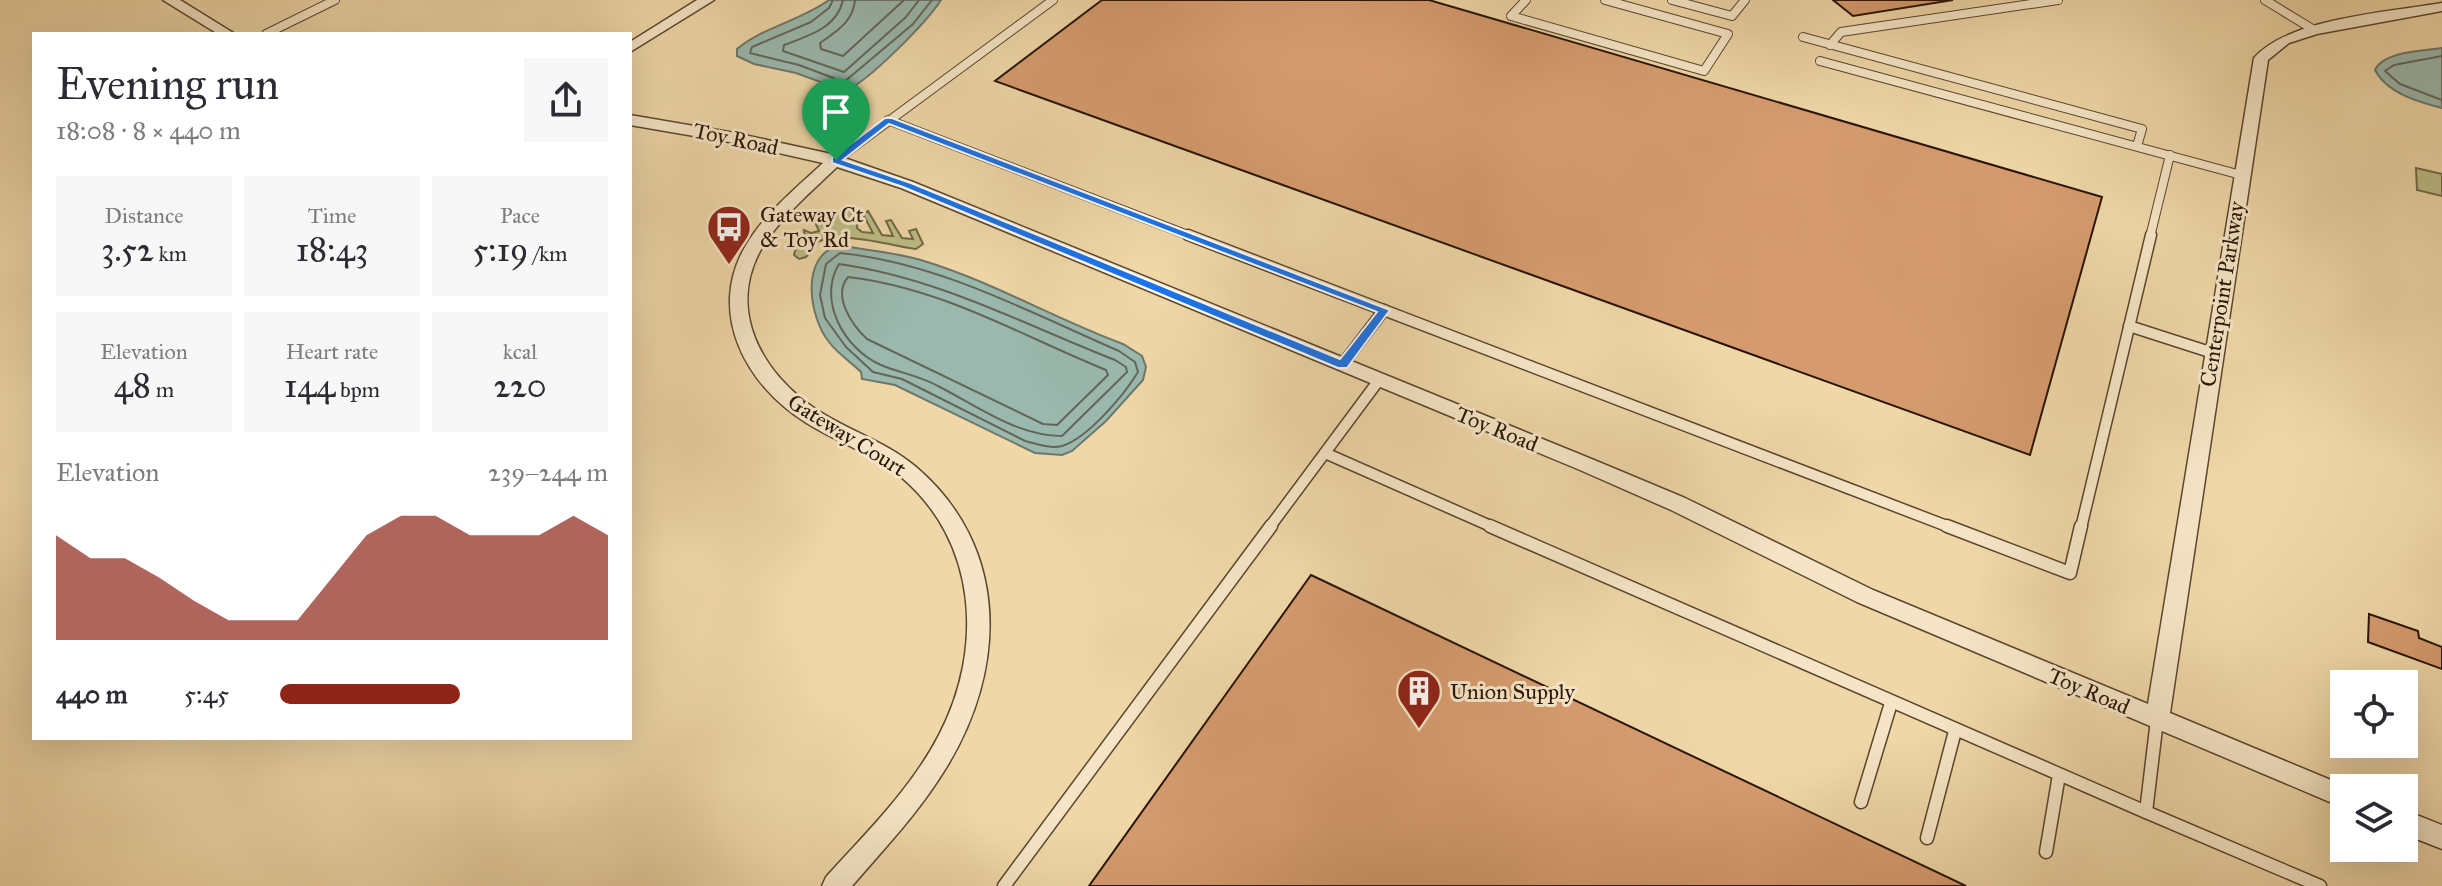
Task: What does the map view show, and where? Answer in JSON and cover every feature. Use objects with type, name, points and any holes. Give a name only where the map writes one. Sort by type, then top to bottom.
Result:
[{"type":"street","points":[[170,0],[225,32]]},
{"type":"street","points":[[632,47],[707,0]]},
{"type":"street","name":"Centerpoint Parkway","points":[[2157,720],[2261,58],[2284,40],[2314,30],[2442,7]]},
{"type":"street","name":"Toy Road","points":[[632,120],[718,134],[836,160],[907,185],[1678,504],[1865,596],[2330,791]]},
{"type":"street","name":"Gateway Court","points":[[835,886],[911,797],[951,738],[965,701],[978,651],[980,607],[974,564],[959,529],[942,503],[910,472],[882,453],[812,417],[784,397],[755,366],[741,336],[740,283],[751,251],[775,218],[836,160]]},
{"type":"street","points":[[2418,828],[2442,837]]},
{"type":"lane","points":[[270,32],[335,0]]},
{"type":"lane","points":[[836,160],[1053,0]]},
{"type":"lane","points":[[1526,0],[1511,16],[1704,71],[1728,34],[1605,0]]},
{"type":"lane","points":[[1630,7],[1636,0]]},
{"type":"lane","points":[[1672,0],[1732,16],[1745,0]]},
{"type":"lane","points":[[1830,45],[1841,32],[2058,0]]},
{"type":"lane","points":[[2265,0],[2314,30]]},
{"type":"lane","points":[[1803,37],[2142,129],[2137,146]]},
{"type":"lane","points":[[1820,61],[2241,175]]},
{"type":"lane","points":[[888,120],[2070,573],[2170,155]]},
{"type":"lane","points":[[1342,365],[1384,310]]},
{"type":"lane","points":[[2129,326],[2213,353]]},
{"type":"lane","points":[[1004,886],[1379,380]]},
{"type":"lane","points":[[1325,453],[1955,731],[2320,886]]},
{"type":"lane","points":[[1861,802],[1891,703]]},
{"type":"lane","points":[[2146,812],[2157,720]]},
{"type":"lane","points":[[1927,838],[1955,731]]},
{"type":"lane","points":[[2046,852],[2059,775]]},
{"type":"green space","points":[[2416,168],[2442,174],[2442,196],[2417,190]]},
{"type":"green space","points":[[846,206],[851,207],[852,216],[858,219],[857,228],[862,232],[873,233],[863,214],[868,211],[882,235],[893,236],[886,221],[891,220],[902,238],[913,239],[909,231],[916,229],[923,244],[916,249],[866,240],[827,239],[818,242],[806,257],[799,259],[794,255],[796,248],[791,242],[801,243],[805,238],[804,230],[811,233],[819,231],[814,220],[818,219],[824,225],[830,218],[826,212],[844,214]]},
{"type":"water","points":[[829,0],[941,0],[896,50],[868,76],[845,91],[737,56],[737,49],[747,42]]},
{"type":"water","points":[[2442,48],[2442,108],[2395,91],[2375,70],[2395,55]]},
{"type":"water","points":[[840,245],[903,256],[950,270],[1123,344],[1142,356],[1146,367],[1143,380],[1106,421],[1072,451],[1062,455],[1035,453],[895,385],[862,379],[861,372],[829,342],[813,303],[813,273],[818,261],[827,251]]},
{"type":"building","points":[[1102,0],[1429,0],[2102,197],[2030,455],[995,81]]},
{"type":"building","points":[[1833,0],[1953,0],[1853,16]]},
{"type":"building","name":"Union Supply","points":[[1311,575],[1966,886],[1089,886]]},
{"type":"building","points":[[2369,614],[2418,631],[2419,638],[2442,647],[2442,669],[2368,642]]},
{"type":"place","name":"Gateway Ct & Toy Rd","points":[[729,266]]},
{"type":"place","name":"Union Supply","points":[[1419,730]]},
{"type":"route","points":[[888,120],[1384,310],[1342,365],[907,185],[836,160],[888,120]]}]
